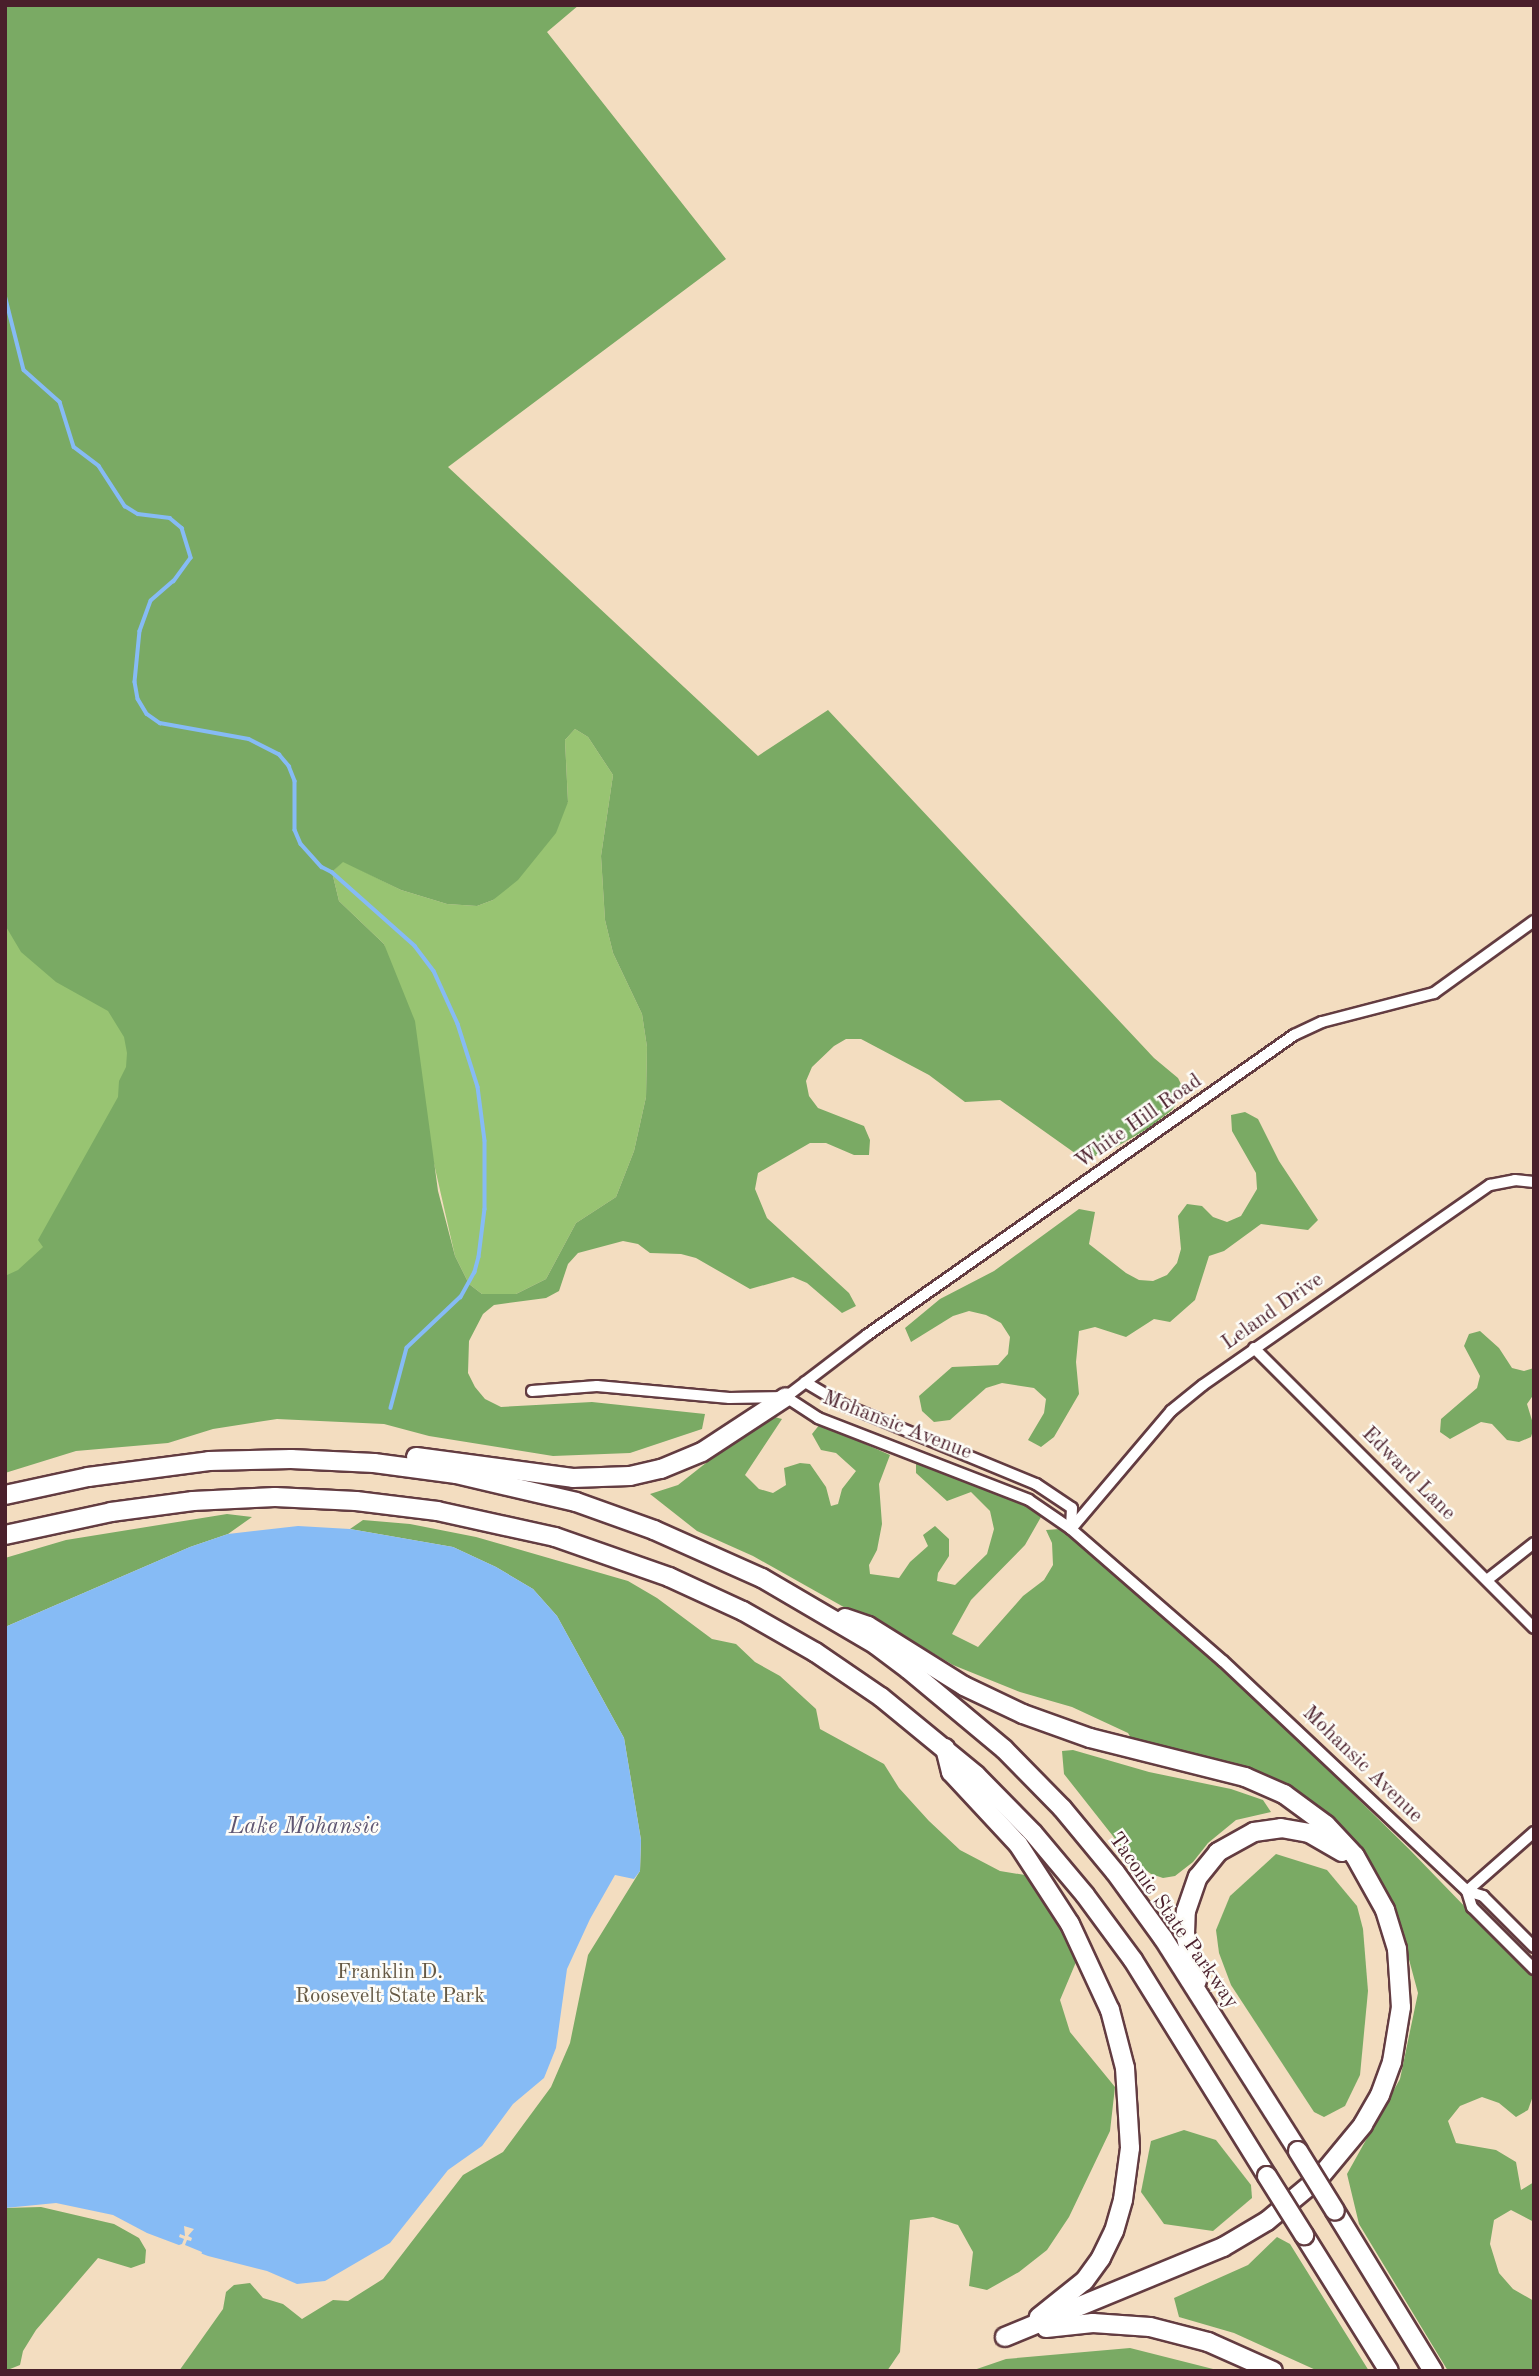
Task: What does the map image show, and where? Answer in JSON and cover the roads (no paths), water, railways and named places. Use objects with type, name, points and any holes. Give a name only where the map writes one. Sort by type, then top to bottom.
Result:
[{"type":"highway","points":[[333,1460],[416,1457],[562,1477],[619,1477],[661,1469],[702,1452],[786,1397]]},
{"type":"highway","name":"Taconic State Parkway","points":[[5,1495],[88,1477],[170,1465],[250,1459],[333,1460],[456,1474],[589,1507],[654,1530],[762,1578],[876,1645],[942,1694],[1033,1778],[1115,1872],[1200,1997],[1433,2371]]},
{"type":"highway","points":[[5,1535],[152,1506],[261,1498],[396,1505],[516,1527],[632,1563],[743,1611],[815,1652],[881,1697],[945,1748],[1033,1833],[1085,1895],[1133,1961],[1389,2371]]},
{"type":"highway","points":[[827,1616],[868,1626],[964,1686],[1023,1714],[1090,1738],[1232,1773],[1271,1787],[1326,1825],[1349,1848],[1385,1910],[1397,1949],[1401,2007],[1396,2045],[1387,2079],[1372,2110],[1349,2146],[1293,2202],[1238,2240],[1005,2337]]},
{"type":"highway","points":[[945,1748],[951,1772],[1018,1844],[1070,1924],[1110,2010],[1128,2086],[1130,2129],[1126,2183],[1108,2245],[1092,2271],[1074,2291],[1005,2337]]},
{"type":"highway","points":[[1200,1997],[1187,1945],[1186,1911],[1198,1877],[1210,1859],[1226,1846],[1263,1829],[1300,1830],[1327,1841],[1367,1877]]},
{"type":"highway","points":[[1005,2337],[1073,2324],[1132,2324],[1189,2336],[1273,2371]]},
{"type":"street","name":"White Hill Road","points":[[786,1397],[1294,1035],[1322,1022],[1434,993],[1534,920]]},
{"type":"street","name":"Leland Drive","points":[[1071,1529],[1171,1411],[1254,1348],[1490,1185],[1516,1181],[1534,1182]]},
{"type":"street","name":"Edward Lane","points":[[1254,1348],[1534,1628]]},
{"type":"street","name":"Mohansic Avenue","points":[[805,1382],[842,1404],[1036,1484],[1072,1508],[1071,1529]]},
{"type":"street","points":[[532,1391],[597,1386],[729,1398],[786,1397]]},
{"type":"street","name":"Mohansic Avenue","points":[[786,1397],[818,1418],[1013,1492],[1071,1529],[1274,1707],[1467,1891],[1483,1896],[1534,1947]]},
{"type":"street","points":[[1487,1580],[1534,1543]]},
{"type":"street","points":[[1467,1891],[1534,1832]]},
{"type":"street","name":"Mohansic Avenue","points":[[1467,1891],[1472,1907],[1534,1969]]},
{"type":"water","name":"Lake Mohansic","points":[[298,1526],[350,1529],[453,1547],[496,1567],[533,1589],[557,1616],[624,1738],[641,1840],[640,1871],[634,1879],[615,1875],[590,1919],[567,1969],[556,2048],[544,2078],[513,2104],[482,2146],[448,2170],[390,2243],[325,2281],[297,2284],[267,2271],[208,2256],[147,2233],[113,2215],[56,2203],[5,2208],[5,1627],[190,1547],[228,1534]]},
{"type":"waterway","points":[[5,295],[24,370],[60,402],[74,447],[99,466],[125,506],[138,514],[170,518],[182,528],[191,558],[174,581],[151,601],[140,631],[135,682],[138,699],[147,714],[160,723],[249,739],[279,754],[289,766],[295,781],[295,830],[301,844],[322,867],[332,872],[415,946],[434,971],[458,1024],[478,1087],[485,1141],[485,1209],[479,1257],[475,1272],[461,1297],[407,1348],[391,1408]]},
{"type":"park label","name":"Franklin D. Roosevelt State Park","points":[[390,1985]]}]
